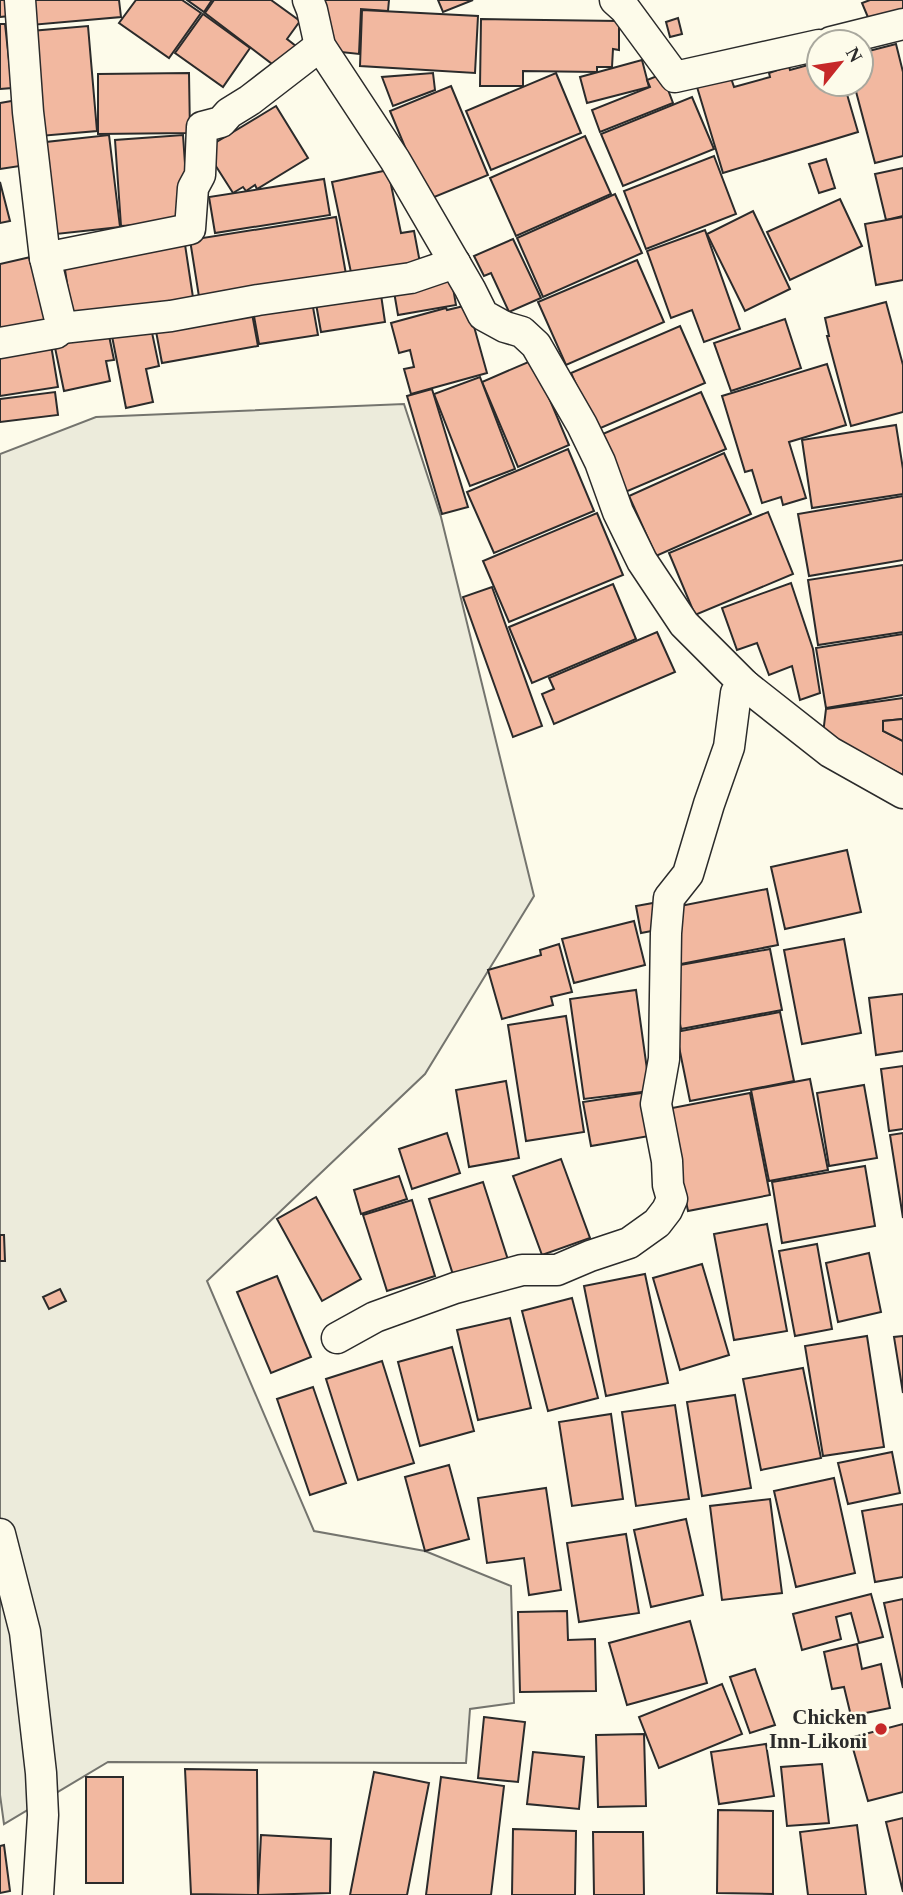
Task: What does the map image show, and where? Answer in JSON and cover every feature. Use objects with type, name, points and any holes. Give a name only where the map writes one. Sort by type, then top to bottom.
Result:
[{"type":"street","points":[[20,0],[28,112],[45,258],[62,328]]},
{"type":"street","points":[[308,0],[320,46],[389,150],[483,315],[505,327],[522,332],[536,345],[582,425],[600,462],[618,512],[642,561],[684,624],[745,685],[830,751],[903,793]]},
{"type":"street","points":[[615,0],[625,9],[675,76],[805,48]]},
{"type":"street","points":[[875,31],[903,24]]},
{"type":"street","points":[[45,258],[190,229],[193,188],[200,175],[202,127],[221,122],[229,113],[320,46]]},
{"type":"street","points":[[0,342],[56,333],[62,328],[172,316],[258,300],[411,278],[455,263]]},
{"type":"street","points":[[337,1338],[375,1317],[455,1288],[523,1270],[557,1270],[629,1243],[657,1223],[667,1210],[672,1199],[656,1104],[664,1059],[669,898],[688,874],[729,747],[736,693],[745,685]]},
{"type":"street","points":[[0,1534],[25,1632],[41,1773],[43,1815],[38,1895]]},
{"type":"shaded area","points":[[404,404],[441,517],[534,896],[425,1074],[207,1281],[314,1531],[425,1551],[511,1586],[514,1703],[470,1709],[466,1763],[108,1762],[4,1824],[0,1795],[0,454],[96,417]]},
{"type":"building","points":[[0,0],[7,0],[9,16],[0,17]]},
{"type":"building","points":[[28,0],[119,0],[121,17],[31,25]]},
{"type":"building","points":[[136,0],[182,0],[201,13],[169,58],[119,23]]},
{"type":"building","points":[[187,0],[212,0],[204,12]]},
{"type":"building","points":[[214,0],[271,0],[300,21],[287,39],[301,50],[284,73],[205,13]]},
{"type":"building","points":[[317,0],[389,0],[388,11],[361,9],[359,54],[332,51]]},
{"type":"building","points":[[438,0],[473,0],[443,12]]},
{"type":"building","points":[[870,0],[903,0],[903,13],[872,27],[862,3]]},
{"type":"building","points":[[362,10],[478,16],[475,73],[360,66]]},
{"type":"building","points":[[203,14],[250,48],[223,87],[175,53]]},
{"type":"building","points":[[678,18],[682,34],[670,37],[666,22]]},
{"type":"building","points":[[481,19],[619,21],[619,50],[613,49],[612,67],[597,67],[597,72],[523,71],[523,86],[480,86]]},
{"type":"building","points":[[0,24],[5,24],[12,88],[0,89]]},
{"type":"building","points":[[88,26],[97,131],[40,136],[31,31]]},
{"type":"building","points":[[896,44],[903,72],[903,156],[875,163],[858,98],[875,98],[875,49]]},
{"type":"building","points":[[642,60],[649,87],[587,103],[580,77]]},
{"type":"building","points":[[789,66],[790,70],[805,66],[805,98],[848,98],[858,132],[723,173],[697,87],[731,78],[734,87],[770,77],[769,73]]},
{"type":"building","points":[[189,73],[190,133],[98,134],[98,74]]},
{"type":"building","points":[[433,73],[435,90],[393,106],[382,77]]},
{"type":"building","points":[[556,73],[581,133],[491,170],[466,111]]},
{"type":"building","points":[[662,74],[673,103],[600,132],[592,110],[650,87],[647,80]]},
{"type":"building","points":[[451,86],[488,175],[427,200],[390,111]]},
{"type":"building","points":[[692,97],[714,149],[623,186],[601,134]]},
{"type":"building","points":[[23,99],[33,164],[0,169],[0,103]]},
{"type":"building","points":[[276,106],[308,158],[257,189],[255,185],[246,191],[243,187],[233,193],[205,149]]},
{"type":"building","points":[[109,135],[120,227],[47,235],[37,143]]},
{"type":"building","points":[[183,135],[189,222],[121,226],[115,140]]},
{"type":"building","points":[[585,136],[611,194],[516,236],[490,178]]},
{"type":"building","points":[[714,156],[736,214],[646,249],[624,191]]},
{"type":"building","points":[[826,159],[835,188],[819,193],[809,164]]},
{"type":"building","points":[[903,168],[903,216],[886,220],[875,174]]},
{"type":"building","points":[[388,170],[401,233],[414,231],[421,268],[353,282],[332,182]]},
{"type":"building","points":[[324,179],[330,215],[215,233],[209,197]]},
{"type":"building","points":[[0,182],[10,221],[0,223]]},
{"type":"building","points":[[615,194],[642,253],[543,297],[517,238]]},
{"type":"building","points":[[840,199],[862,246],[790,280],[767,232]]},
{"type":"building","points":[[753,211],[790,289],[745,311],[707,234]]},
{"type":"building","points":[[336,217],[347,280],[200,303],[190,240]]},
{"type":"building","points":[[903,217],[903,280],[876,285],[865,224]]},
{"type":"building","points":[[705,230],[740,329],[704,342],[692,310],[671,318],[647,251]]},
{"type":"building","points":[[184,238],[194,304],[67,323],[69,297],[63,256]]},
{"type":"building","points":[[513,239],[541,298],[509,312],[491,273],[484,276],[474,256]]},
{"type":"building","points":[[35,256],[50,322],[0,334],[0,264]]},
{"type":"building","points":[[637,260],[664,322],[566,365],[538,302]]},
{"type":"building","points":[[451,276],[456,305],[398,315],[393,286]]},
{"type":"building","points":[[380,288],[385,322],[321,332],[315,298]]},
{"type":"building","points":[[311,296],[318,335],[259,344],[252,305]]},
{"type":"building","points":[[886,302],[903,365],[903,412],[851,426],[827,336],[825,318]]},
{"type":"building","points":[[468,305],[487,373],[411,394],[404,369],[414,367],[410,350],[399,353],[391,323]]},
{"type":"building","points":[[251,308],[258,346],[162,363],[155,326]]},
{"type":"building","points":[[785,319],[801,368],[731,391],[714,343]]},
{"type":"building","points":[[150,323],[159,366],[146,369],[153,402],[126,408],[111,331]]},
{"type":"building","points":[[107,326],[114,360],[106,361],[110,381],[64,391],[53,338]]},
{"type":"building","points":[[680,326],[705,383],[596,430],[571,373]]},
{"type":"building","points":[[50,339],[58,387],[0,396],[0,346]]},
{"type":"building","points":[[533,360],[569,445],[518,467],[482,382]]},
{"type":"building","points":[[827,364],[846,425],[789,442],[806,498],[783,505],[781,497],[762,503],[752,470],[745,472],[722,396]]},
{"type":"building","points":[[480,377],[515,469],[470,486],[434,394]]},
{"type":"building","points":[[432,389],[468,507],[442,514],[407,396]]},
{"type":"building","points":[[55,392],[58,415],[0,422],[0,399]]},
{"type":"building","points":[[701,392],[726,449],[623,493],[598,436]]},
{"type":"building","points":[[896,425],[903,469],[903,494],[812,508],[802,440]]},
{"type":"building","points":[[568,449],[594,511],[494,553],[467,492]]},
{"type":"building","points":[[724,453],[751,514],[656,556],[629,496]]},
{"type":"building","points":[[903,496],[903,560],[809,576],[798,514]]},
{"type":"building","points":[[768,512],[793,574],[695,615],[669,553]]},
{"type":"building","points":[[597,513],[623,575],[509,622],[483,561]]},
{"type":"building","points":[[903,565],[903,632],[818,645],[808,580]]},
{"type":"building","points":[[791,583],[813,649],[820,693],[800,700],[792,666],[769,675],[757,643],[737,650],[722,608]]},
{"type":"building","points":[[613,584],[636,639],[532,683],[509,627]]},
{"type":"building","points":[[492,587],[542,726],[513,737],[463,597]]},
{"type":"building","points":[[657,632],[675,672],[554,724],[542,694],[554,689],[549,678]]},
{"type":"building","points":[[903,634],[903,695],[826,708],[816,648]]},
{"type":"building","points":[[903,698],[903,719],[883,721],[883,731],[903,741],[903,775],[823,734],[826,709]]},
{"type":"building","points":[[903,719],[903,741],[883,731],[883,721]]},
{"type":"building","points":[[847,850],[861,912],[785,929],[771,867]]},
{"type":"building","points":[[767,889],[778,945],[681,964],[670,908]]},
{"type":"building","points":[[653,903],[657,930],[641,933],[636,906]]},
{"type":"building","points":[[634,921],[645,965],[574,983],[562,939]]},
{"type":"building","points":[[844,939],[861,1033],[802,1044],[784,950]]},
{"type":"building","points":[[559,944],[572,992],[551,997],[553,1005],[502,1019],[488,970],[541,955],[540,950]]},
{"type":"building","points":[[770,949],[782,1010],[681,1029],[669,967]]},
{"type":"building","points":[[636,990],[650,1091],[584,1099],[570,999]]},
{"type":"building","points":[[903,994],[903,1051],[876,1055],[869,998]]},
{"type":"building","points":[[780,1012],[794,1081],[690,1101],[676,1032]]},
{"type":"building","points":[[566,1016],[584,1132],[526,1141],[508,1025]]},
{"type":"building","points":[[903,1066],[903,1129],[889,1131],[881,1069]]},
{"type":"building","points":[[810,1079],[828,1170],[769,1181],[751,1090]]},
{"type":"building","points":[[506,1081],[519,1158],[469,1167],[456,1090]]},
{"type":"building","points":[[864,1085],[877,1158],[829,1166],[817,1093]]},
{"type":"building","points":[[648,1092],[655,1135],[591,1146],[583,1102]]},
{"type":"building","points":[[750,1093],[770,1195],[688,1211],[667,1109]]},
{"type":"building","points":[[447,1133],[460,1173],[412,1189],[399,1149]]},
{"type":"building","points":[[903,1133],[903,1218],[890,1135]]},
{"type":"building","points":[[561,1159],[590,1238],[542,1255],[513,1176]]},
{"type":"building","points":[[865,1166],[875,1226],[782,1243],[772,1182]]},
{"type":"building","points":[[399,1176],[407,1199],[361,1214],[354,1190]]},
{"type":"building","points":[[483,1182],[509,1263],[455,1281],[429,1199]]},
{"type":"building","points":[[316,1197],[361,1279],[322,1301],[277,1219]]},
{"type":"building","points":[[412,1200],[435,1276],[387,1291],[363,1215]]},
{"type":"building","points":[[767,1224],[787,1331],[734,1340],[714,1234]]},
{"type":"building","points":[[0,1235],[4,1235],[5,1261],[0,1261]]},
{"type":"building","points":[[817,1244],[832,1329],[795,1336],[779,1251]]},
{"type":"building","points":[[869,1253],[881,1312],[838,1322],[826,1263]]},
{"type":"building","points":[[702,1264],[729,1355],[680,1370],[653,1278]]},
{"type":"building","points":[[645,1274],[668,1383],[606,1396],[584,1286]]},
{"type":"building","points":[[277,1276],[311,1357],[271,1373],[237,1292]]},
{"type":"building","points":[[60,1289],[66,1301],[49,1309],[43,1297]]},
{"type":"building","points":[[572,1298],[598,1398],[548,1411],[522,1311]]},
{"type":"building","points":[[510,1318],[531,1408],[478,1420],[457,1330]]},
{"type":"building","points":[[867,1336],[884,1447],[823,1456],[805,1346]]},
{"type":"building","points":[[903,1336],[903,1393],[894,1337]]},
{"type":"building","points":[[452,1347],[474,1431],[420,1446],[398,1362]]},
{"type":"building","points":[[382,1361],[414,1463],[358,1480],[326,1379]]},
{"type":"building","points":[[803,1368],[821,1458],[761,1470],[743,1379]]},
{"type":"building","points":[[313,1387],[346,1483],[310,1495],[277,1399]]},
{"type":"building","points":[[735,1395],[751,1488],[702,1496],[687,1402]]},
{"type":"building","points":[[675,1405],[689,1499],[636,1506],[622,1412]]},
{"type":"building","points":[[611,1414],[623,1499],[572,1506],[559,1422]]},
{"type":"building","points":[[892,1452],[900,1493],[848,1504],[838,1463]]},
{"type":"building","points":[[449,1465],[469,1539],[425,1551],[405,1477]]},
{"type":"building","points":[[834,1478],[855,1573],[796,1587],[774,1491]]},
{"type":"building","points":[[546,1488],[561,1590],[529,1595],[524,1558],[487,1563],[478,1498]]},
{"type":"building","points":[[770,1499],[782,1593],[722,1600],[710,1506]]},
{"type":"building","points":[[903,1504],[903,1577],[875,1582],[862,1511]]},
{"type":"building","points":[[686,1519],[703,1595],[651,1607],[634,1530]]},
{"type":"building","points":[[626,1534],[639,1613],[579,1622],[567,1543]]},
{"type":"building","points":[[871,1594],[883,1637],[859,1643],[851,1613],[836,1617],[841,1639],[802,1650],[793,1614]]},
{"type":"building","points":[[903,1599],[903,1688],[884,1603]]},
{"type":"building","points":[[567,1611],[568,1640],[595,1639],[596,1691],[520,1692],[518,1612]]},
{"type":"building","points":[[690,1621],[707,1683],[627,1705],[609,1643]]},
{"type":"building","points":[[857,1644],[862,1669],[881,1664],[890,1708],[851,1716],[844,1687],[832,1689],[824,1652]]},
{"type":"building","points":[[755,1669],[775,1725],[750,1733],[730,1677]]},
{"type":"building","points":[[722,1684],[742,1734],[659,1768],[639,1717]]},
{"type":"building","points":[[484,1717],[525,1722],[518,1782],[478,1778]]},
{"type":"building","points":[[903,1724],[903,1792],[868,1801],[850,1738]]},
{"type":"building","points":[[644,1734],[646,1806],[598,1807],[596,1735]]},
{"type":"building","points":[[766,1744],[774,1796],[719,1804],[711,1752]]},
{"type":"building","points":[[533,1752],[584,1757],[579,1809],[527,1804]]},
{"type":"building","points":[[822,1764],[829,1823],[787,1826],[781,1767]]},
{"type":"building","points":[[185,1769],[257,1770],[258,1895],[191,1894]]},
{"type":"building","points":[[374,1772],[429,1783],[407,1895],[350,1895]]},
{"type":"building","points":[[86,1777],[123,1777],[123,1883],[86,1883]]},
{"type":"building","points":[[441,1777],[504,1786],[491,1895],[426,1895]]},
{"type":"building","points":[[718,1810],[773,1811],[773,1894],[717,1893]]},
{"type":"building","points":[[903,1818],[903,1892],[886,1822]]},
{"type":"building","points":[[857,1825],[866,1895],[808,1895],[800,1832]]},
{"type":"building","points":[[513,1829],[576,1831],[575,1895],[512,1895]]},
{"type":"building","points":[[593,1832],[643,1832],[644,1895],[594,1895]]},
{"type":"building","points":[[261,1835],[331,1839],[330,1893],[258,1895]]},
{"type":"building","points":[[4,1845],[10,1891],[0,1893],[0,1846]]},
{"type":"place","name":"Chicken Inn-Likoni","points":[[881,1729]]}]
